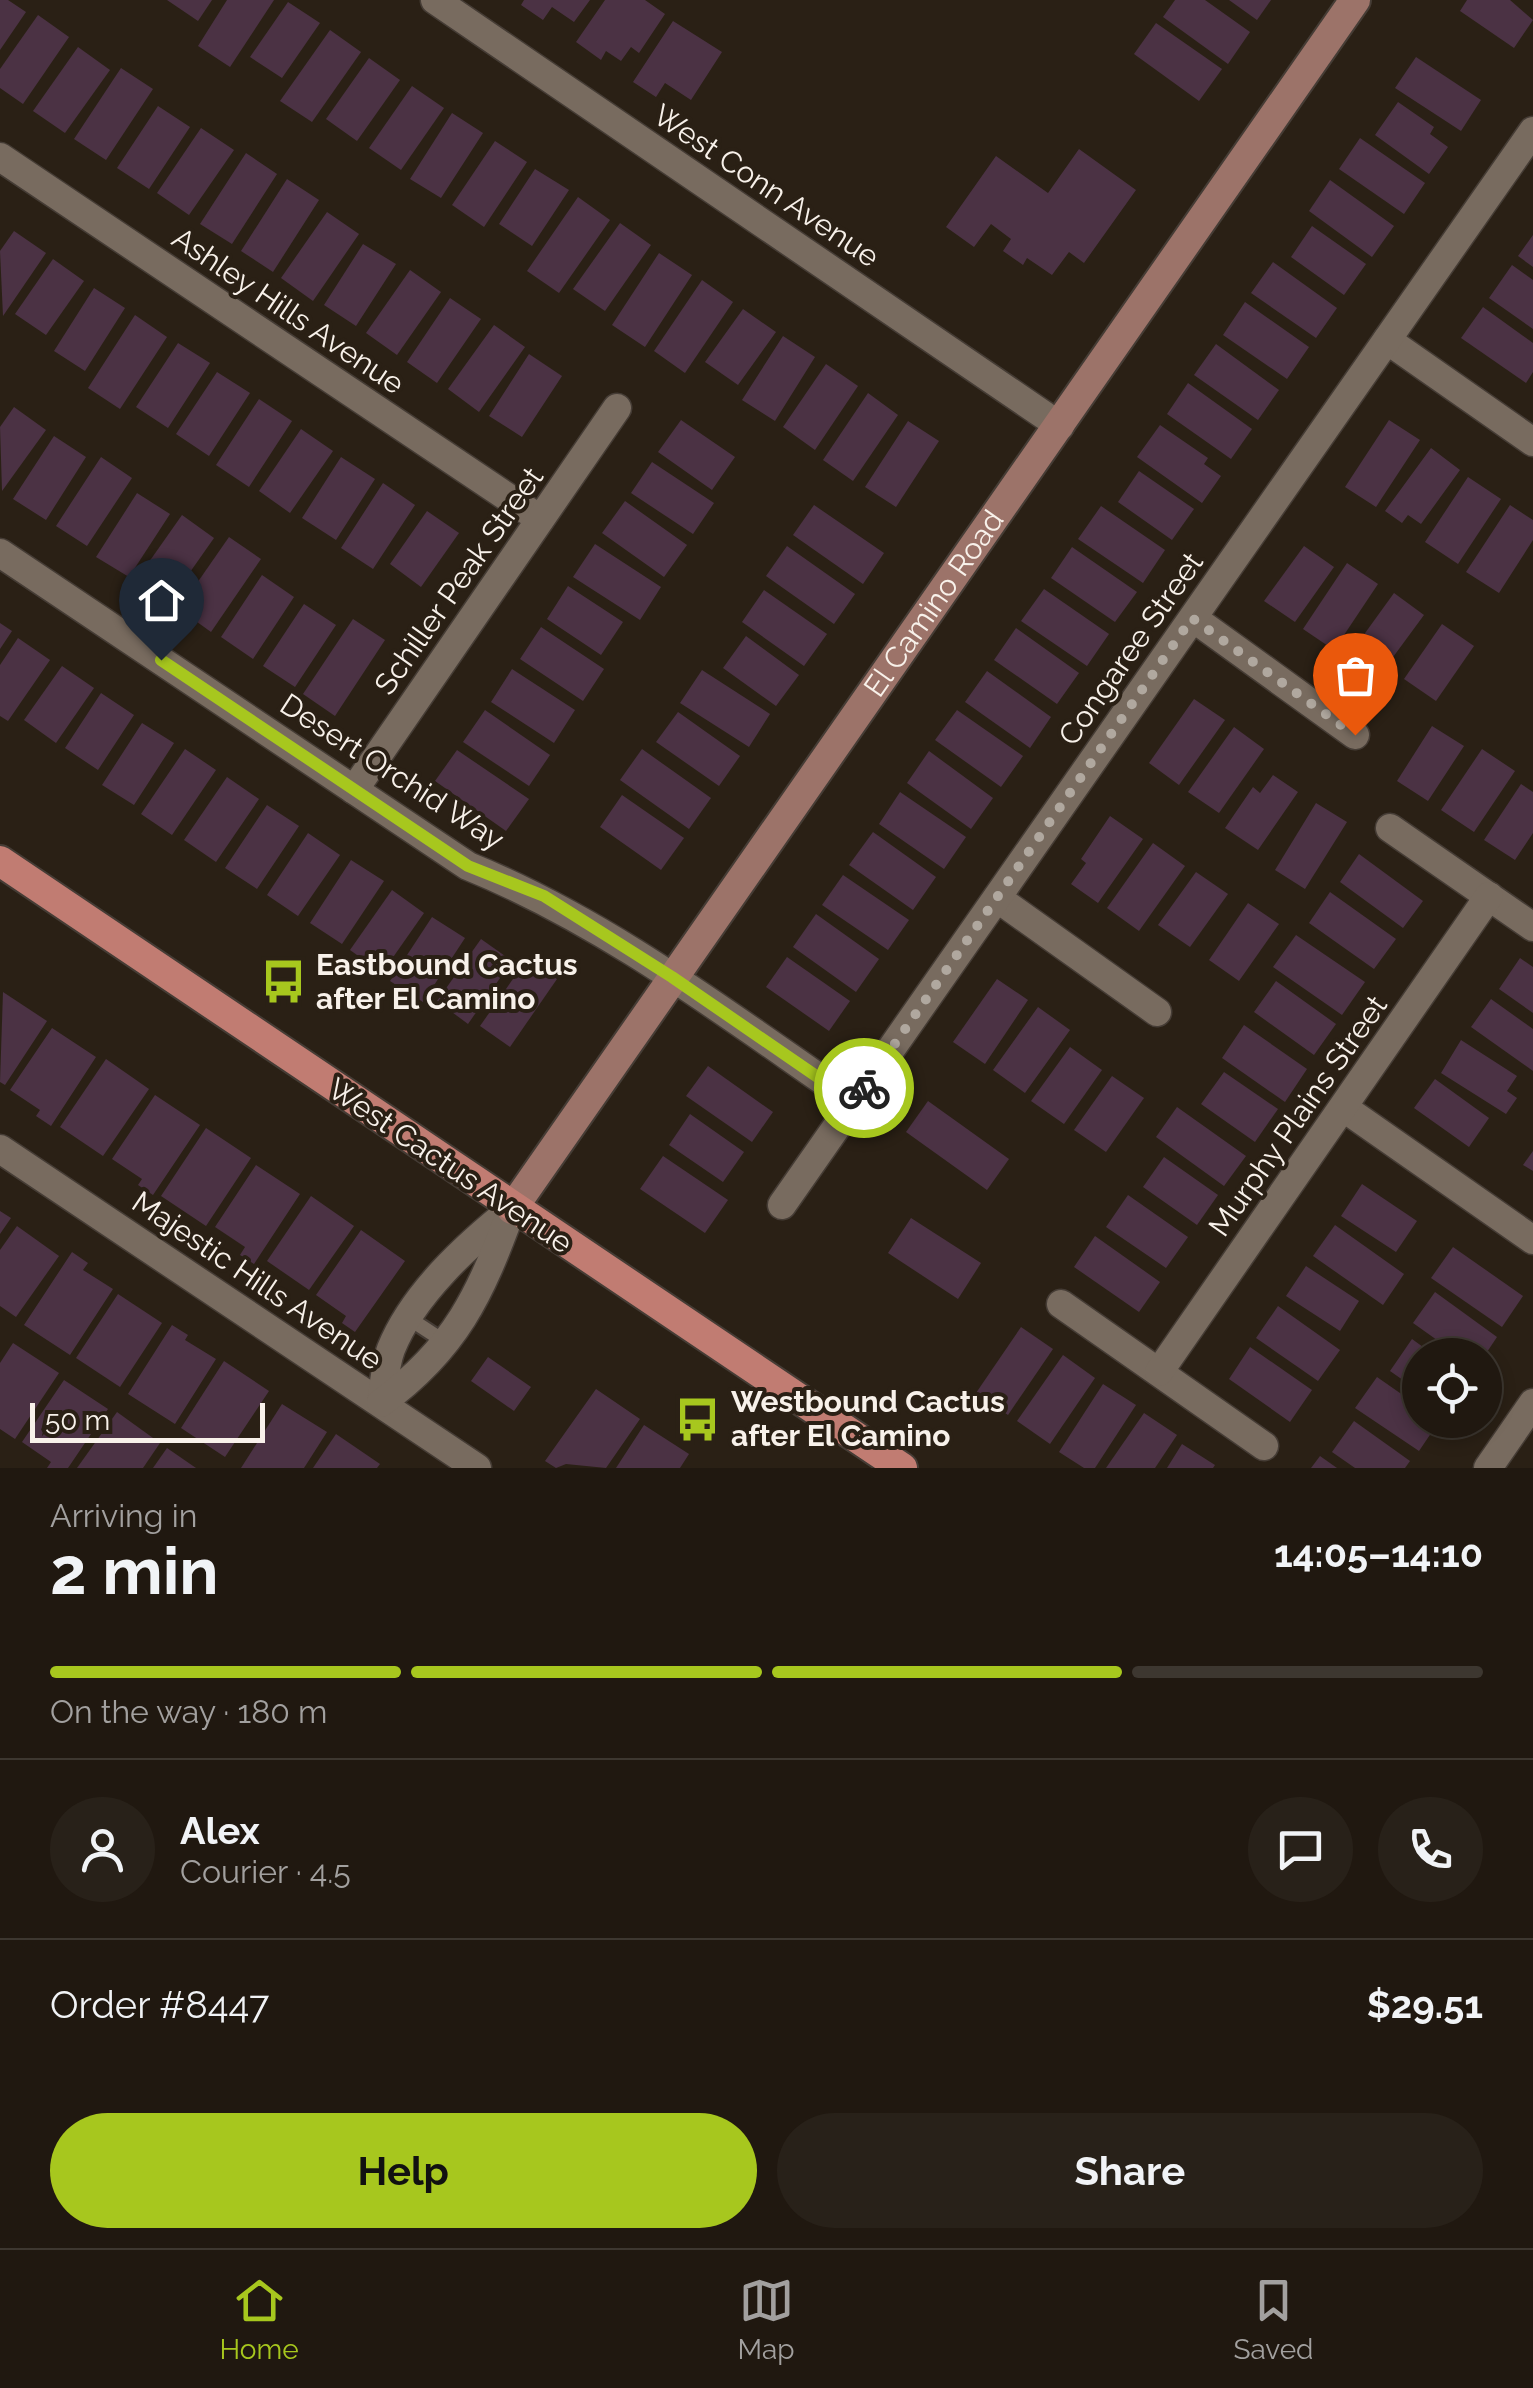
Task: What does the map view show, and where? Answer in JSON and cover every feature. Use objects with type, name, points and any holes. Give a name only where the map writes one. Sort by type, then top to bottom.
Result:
[{"type":"main road","name":"West Cactus Avenue","points":[[0,861],[902,1468]]},
{"type":"street","name":"West Conn Avenue","points":[[435,0],[1060,426]]},
{"type":"street","name":"El Camino Road","points":[[381,1403],[424,1372],[445,1342],[484,1285],[512,1209],[1356,0]]},
{"type":"street","name":"Congaree Street","points":[[782,1205],[1533,131]]},
{"type":"street","name":"Ashley Hills Avenue","points":[[0,157],[540,519]]},
{"type":"street","points":[[1387,340],[1533,442]]},
{"type":"street","name":"Schiller Peak Street","points":[[354,790],[617,408]]},
{"type":"street","name":"Desert Orchid Way","points":[[0,552],[468,866],[544,896],[672,977],[854,1102]]},
{"type":"street","points":[[1192,618],[1355,735]]},
{"type":"street","points":[[1390,828],[1533,927]]},
{"type":"street","name":"Murphy Plains Street","points":[[1158,1372],[1489,896]]},
{"type":"street","points":[[996,898],[1157,1012]]},
{"type":"street","points":[[1344,1108],[1533,1240]]},
{"type":"street","name":"Majestic Hills Avenue","points":[[0,1149],[476,1468]]},
{"type":"street","name":"El Camino Road","points":[[381,1403],[391,1350],[410,1319],[449,1262],[512,1209]]},
{"type":"street","points":[[1061,1304],[1264,1446]]},
{"type":"street","points":[[1488,1468],[1533,1403]]},
{"type":"lane","points":[[410,1319],[445,1342]]},
{"type":"building","points":[[0,0],[8,0],[26,12],[0,50]]},
{"type":"building","points":[[167,0],[212,0],[198,21]]},
{"type":"building","points":[[227,0],[274,0],[230,67],[198,46]]},
{"type":"building","points":[[524,0],[590,0],[574,22],[552,7],[543,20],[521,5]]},
{"type":"building","points":[[605,0],[645,0],[665,14],[639,53],[631,47],[621,61],[606,51],[601,60],[576,42]]},
{"type":"building","points":[[1175,0],[1205,0],[1250,32],[1228,64],[1163,17]]},
{"type":"building","points":[[1229,0],[1271,0],[1257,20]]},
{"type":"building","points":[[1467,0],[1510,0],[1533,20],[1514,48],[1460,11]]},
{"type":"building","points":[[288,2],[320,23],[282,78],[250,57]]},
{"type":"building","points":[[38,15],[69,37],[23,104],[0,88],[0,69]]},
{"type":"building","points":[[673,21],[722,52],[691,100],[665,83],[656,97],[633,82]]},
{"type":"building","points":[[1156,23],[1222,69],[1199,101],[1134,54]]},
{"type":"building","points":[[330,30],[361,52],[312,122],[280,101]]},
{"type":"building","points":[[78,47],[110,70],[65,133],[33,111]]},
{"type":"building","points":[[1416,57],[1481,100],[1461,131],[1395,88]]},
{"type":"building","points":[[369,58],[400,80],[357,141],[326,119]]},
{"type":"building","points":[[121,68],[153,89],[106,160],[74,139]]},
{"type":"building","points":[[412,86],[444,108],[401,170],[369,148]]},
{"type":"building","points":[[1398,102],[1434,127],[1430,134],[1448,147],[1429,174],[1375,135]]},
{"type":"building","points":[[158,106],[190,127],[149,189],[117,168]]},
{"type":"building","points":[[452,113],[483,133],[441,198],[410,179]]},
{"type":"building","points":[[201,128],[234,150],[189,215],[157,193]]},
{"type":"building","points":[[1360,138],[1425,183],[1404,214],[1339,169]]},
{"type":"building","points":[[495,141],[527,162],[484,227],[452,205]]},
{"type":"building","points":[[1079,149],[1136,190],[1084,263],[1069,252],[1052,275],[1027,258],[1023,265],[1003,251],[1011,239],[991,224],[974,247],[946,227],[996,156],[1048,193]]},
{"type":"building","points":[[246,153],[277,174],[232,244],[200,224]]},
{"type":"building","points":[[535,169],[569,190],[532,246],[499,224]]},
{"type":"building","points":[[287,179],[319,200],[273,272],[241,251]]},
{"type":"building","points":[[1330,180],[1394,226],[1372,257],[1309,211]]},
{"type":"building","points":[[578,197],[610,220],[559,293],[527,271]]},
{"type":"building","points":[[327,212],[359,234],[313,301],[281,278]]},
{"type":"building","points":[[620,223],[651,245],[605,311],[573,289]]},
{"type":"building","points":[[1312,226],[1366,264],[1344,295],[1291,257]]},
{"type":"building","points":[[14,231],[46,253],[3,316],[0,251]]},
{"type":"building","points":[[1533,235],[1533,267],[1518,256]]},
{"type":"building","points":[[363,244],[396,264],[356,326],[324,305]]},
{"type":"building","points":[[659,253],[692,275],[645,347],[612,325]]},
{"type":"building","points":[[53,259],[84,281],[46,335],[15,314]]},
{"type":"building","points":[[1273,262],[1337,308],[1316,338],[1251,293]]},
{"type":"building","points":[[1512,265],[1533,280],[1533,329],[1489,298]]},
{"type":"building","points":[[410,270],[441,292],[397,355],[366,333]]},
{"type":"building","points":[[702,280],[733,302],[685,373],[654,351]]},
{"type":"building","points":[[94,288],[125,308],[85,371],[54,351]]},
{"type":"building","points":[[450,298],[481,319],[437,383],[407,362]]},
{"type":"building","points":[[1245,302],[1309,347],[1287,379],[1223,335]]},
{"type":"building","points":[[1483,307],[1533,343],[1533,372],[1526,383],[1461,338]]},
{"type":"building","points":[[743,309],[776,332],[738,385],[705,362]]},
{"type":"building","points":[[135,315],[167,337],[120,409],[88,388]]},
{"type":"building","points":[[494,325],[525,347],[479,412],[448,389]]},
{"type":"building","points":[[783,336],[815,357],[775,421],[742,400]]},
{"type":"building","points":[[178,343],[210,363],[168,428],[136,407]]},
{"type":"building","points":[[1216,344],[1279,390],[1258,420],[1194,375]]},
{"type":"building","points":[[529,354],[562,376],[522,437],[489,416]]},
{"type":"building","points":[[826,364],[858,386],[815,450],[783,427]]},
{"type":"building","points":[[217,372],[250,393],[209,456],[176,434]]},
{"type":"building","points":[[1188,383],[1252,429],[1231,459],[1167,414]]},
{"type":"building","points":[[868,393],[898,415],[853,481],[823,460]]},
{"type":"building","points":[[259,399],[292,421],[249,487],[216,465]]},
{"type":"building","points":[[14,407],[46,430],[2,491],[0,427]]},
{"type":"building","points":[[681,420],[735,457],[712,490],[658,452]]},
{"type":"building","points":[[1389,420],[1420,440],[1376,507],[1345,487]]},
{"type":"building","points":[[908,421],[939,441],[896,507],[865,487]]},
{"type":"building","points":[[1160,425],[1208,458],[1204,464],[1221,476],[1202,503],[1137,457]]},
{"type":"building","points":[[301,429],[333,451],[290,513],[259,491]]},
{"type":"building","points":[[54,436],[86,457],[46,520],[13,499]]},
{"type":"building","points":[[1431,448],[1460,470],[1421,524],[1408,515],[1402,523],[1385,511]]},
{"type":"building","points":[[101,457],[132,478],[87,546],[56,526]]},
{"type":"building","points":[[341,457],[375,479],[336,540],[302,518]]},
{"type":"building","points":[[652,462],[714,503],[693,534],[631,493]]},
{"type":"building","points":[[1139,471],[1194,509],[1172,540],[1118,502]]},
{"type":"building","points":[[1468,477],[1501,499],[1458,564],[1425,542]]},
{"type":"building","points":[[383,483],[415,505],[373,569],[341,548]]},
{"type":"building","points":[[137,493],[170,514],[129,577],[96,557]]},
{"type":"building","points":[[625,501],[687,545],[664,577],[602,533]]},
{"type":"building","points":[[814,505],[884,553],[863,584],[793,535]]},
{"type":"building","points":[[1510,505],[1533,520],[1533,540],[1499,593],[1466,572]]},
{"type":"building","points":[[1101,506],[1165,550],[1143,583],[1078,539]]},
{"type":"building","points":[[427,511],[459,533],[421,587],[390,564]]},
{"type":"building","points":[[182,515],[214,538],[169,602],[137,579]]},
{"type":"building","points":[[229,537],[261,559],[211,632],[179,609]]},
{"type":"building","points":[[595,544],[661,587],[640,620],[573,577]]},
{"type":"building","points":[[787,546],[855,594],[834,624],[766,576]]},
{"type":"building","points":[[1304,546],[1334,567],[1295,622],[1264,601]]},
{"type":"building","points":[[1072,547],[1137,592],[1115,622],[1051,578]]},
{"type":"building","points":[[1347,563],[1378,584],[1334,650],[1303,629]]},
{"type":"building","points":[[262,575],[294,597],[253,659],[221,637]]},
{"type":"building","points":[[568,586],[623,622],[601,655],[547,619]]},
{"type":"building","points":[[1044,589],[1109,634],[1087,666],[1021,621]]},
{"type":"building","points":[[764,590],[827,634],[804,666],[742,622]]},
{"type":"building","points":[[1394,593],[1424,615],[1385,668],[1355,647]]},
{"type":"building","points":[[304,604],[336,625],[295,687],[263,666]]},
{"type":"building","points":[[353,619],[385,640],[335,716],[303,694]]},
{"type":"building","points":[[0,623],[12,631],[0,649]]},
{"type":"building","points":[[1442,624],[1474,646],[1436,701],[1404,679]]},
{"type":"building","points":[[541,627],[604,669],[583,701],[520,659]]},
{"type":"building","points":[[1016,628],[1079,673],[1057,704],[994,660]]},
{"type":"building","points":[[746,636],[799,675],[776,706],[723,668]]},
{"type":"building","points":[[18,638],[50,660],[8,721],[0,716],[0,665]]},
{"type":"building","points":[[62,666],[94,688],[56,743],[24,720]]},
{"type":"building","points":[[512,669],[575,710],[554,743],[491,702]]},
{"type":"building","points":[[702,670],[770,714],[749,747],[680,703]]},
{"type":"building","points":[[987,671],[1051,717],[1030,748],[965,702]]},
{"type":"building","points":[[101,693],[134,715],[98,770],[65,748]]},
{"type":"building","points":[[1194,699],[1225,720],[1179,785],[1149,763]]},
{"type":"building","points":[[485,710],[550,755],[529,786],[463,742]]},
{"type":"building","points":[[957,710],[1023,756],[1001,787],[935,740]]},
{"type":"building","points":[[678,712],[740,756],[719,786],[656,742]]},
{"type":"building","points":[[142,723],[174,743],[134,805],[102,785]]},
{"type":"building","points":[[1432,726],[1464,746],[1428,801],[1397,781]]},
{"type":"building","points":[[1234,727],[1264,749],[1219,813],[1188,792]]},
{"type":"building","points":[[185,749],[216,770],[172,835],[141,814]]},
{"type":"building","points":[[642,749],[711,798],[689,829],[620,780]]},
{"type":"building","points":[[1482,749],[1515,771],[1474,832],[1441,810]]},
{"type":"building","points":[[457,750],[529,799],[506,831],[435,781]]},
{"type":"building","points":[[929,751],[993,798],[971,829],[907,783]]},
{"type":"building","points":[[1273,775],[1298,792],[1258,850],[1225,828],[1253,787],[1260,793]]},
{"type":"building","points":[[227,777],[259,799],[216,862],[184,840]]},
{"type":"building","points":[[1521,784],[1533,792],[1533,833],[1515,860],[1484,840]]},
{"type":"building","points":[[900,792],[966,837],[944,869],[879,824]]},
{"type":"building","points":[[622,795],[684,838],[661,870],[600,827]]},
{"type":"building","points":[[1316,803],[1347,822],[1305,889],[1275,870]]},
{"type":"building","points":[[267,805],[299,826],[257,889],[225,868]]},
{"type":"building","points":[[1110,816],[1143,839],[1098,903],[1071,884],[1086,863],[1081,859]]},
{"type":"building","points":[[873,832],[936,877],[913,910],[849,865]]},
{"type":"building","points":[[308,833],[340,855],[298,916],[267,895]]},
{"type":"building","points":[[1153,843],[1185,866],[1139,931],[1107,908]]},
{"type":"building","points":[[1359,854],[1423,901],[1403,928],[1340,882]]},
{"type":"building","points":[[351,860],[384,881],[342,944],[310,923]]},
{"type":"building","points":[[1196,872],[1228,894],[1190,947],[1158,925]]},
{"type":"building","points":[[843,875],[909,920],[888,950],[822,905]]},
{"type":"building","points":[[392,890],[424,913],[382,973],[350,950]]},
{"type":"building","points":[[1330,892],[1396,939],[1374,969],[1309,923]]},
{"type":"building","points":[[1248,903],[1279,924],[1239,981],[1209,960]]},
{"type":"building","points":[[816,914],[879,959],[856,992],[793,947]]},
{"type":"building","points":[[432,917],[465,938],[423,1002],[390,981]]},
{"type":"building","points":[[1296,935],[1365,982],[1342,1015],[1273,967]]},
{"type":"building","points":[[481,939],[512,961],[468,1024],[437,1001]]},
{"type":"building","points":[[787,957],[850,1001],[829,1031],[766,987]]},
{"type":"building","points":[[1520,958],[1533,967],[1533,1013],[1499,989]]},
{"type":"building","points":[[527,959],[557,979],[510,1047],[480,1026]]},
{"type":"building","points":[[997,979],[1028,1000],[985,1064],[953,1042]]},
{"type":"building","points":[[1276,981],[1336,1024],[1314,1055],[1254,1012]]},
{"type":"building","points":[[3,992],[47,1021],[5,1085],[0,1082]]},
{"type":"building","points":[[1491,999],[1533,1029],[1533,1071],[1471,1027]]},
{"type":"building","points":[[1038,1007],[1070,1030],[1025,1093],[993,1070]]},
{"type":"building","points":[[1244,1025],[1307,1069],[1285,1102],[1222,1058]]},
{"type":"building","points":[[52,1028],[96,1057],[51,1126],[36,1116],[40,1110],[10,1090]]},
{"type":"building","points":[[1461,1040],[1517,1076],[1507,1091],[1517,1098],[1506,1114],[1441,1073]]},
{"type":"building","points":[[1070,1047],[1102,1070],[1064,1124],[1031,1101]]},
{"type":"building","points":[[106,1059],[149,1089],[103,1156],[60,1127]]},
{"type":"building","points":[[708,1066],[773,1112],[752,1142],[686,1096]]},
{"type":"building","points":[[1224,1072],[1278,1109],[1255,1142],[1201,1104]]},
{"type":"building","points":[[1112,1076],[1144,1098],[1106,1152],[1074,1130]]},
{"type":"building","points":[[1435,1079],[1489,1118],[1469,1147],[1414,1108]]},
{"type":"building","points":[[155,1095],[200,1125],[153,1195],[138,1185],[142,1179],[112,1159]]},
{"type":"building","points":[[928,1101],[1009,1159],[987,1190],[906,1132]]},
{"type":"building","points":[[1177,1107],[1246,1156],[1224,1186],[1156,1137]]},
{"type":"building","points":[[690,1114],[744,1152],[723,1182],[669,1145]]},
{"type":"building","points":[[206,1128],[251,1158],[206,1226],[161,1196]]},
{"type":"building","points":[[1533,1151],[1533,1171],[1523,1165]]},
{"type":"building","points":[[663,1156],[728,1200],[705,1233],[640,1189]]},
{"type":"building","points":[[1164,1157],[1218,1195],[1197,1225],[1143,1187]]},
{"type":"building","points":[[256,1165],[300,1194],[254,1264],[240,1255],[245,1247],[215,1227]]},
{"type":"building","points":[[1362,1184],[1417,1221],[1396,1252],[1341,1216]]},
{"type":"building","points":[[1128,1195],[1188,1237],[1166,1268],[1106,1227]]},
{"type":"building","points":[[311,1196],[354,1226],[309,1290],[267,1261]]},
{"type":"building","points":[[0,1211],[11,1218],[0,1234]]},
{"type":"building","points":[[911,1218],[981,1263],[958,1299],[888,1253]]},
{"type":"building","points":[[1335,1225],[1404,1274],[1383,1305],[1313,1256]]},
{"type":"building","points":[[17,1226],[59,1256],[16,1317],[0,1306],[0,1250]]},
{"type":"building","points":[[361,1230],[405,1261],[355,1332],[342,1323],[346,1316],[316,1295]]},
{"type":"building","points":[[1095,1236],[1160,1282],[1139,1312],[1074,1267]]},
{"type":"building","points":[[1453,1247],[1523,1296],[1502,1327],[1431,1278]]},
{"type":"building","points":[[72,1252],[88,1263],[83,1270],[113,1289],[70,1355],[24,1325]]},
{"type":"building","points":[[1306,1266],[1359,1301],[1340,1331],[1286,1296]]},
{"type":"building","points":[[1435,1292],[1497,1337],[1434,1338],[1413,1323]]},
{"type":"building","points":[[118,1294],[162,1323],[120,1387],[76,1358]]},
{"type":"building","points":[[1278,1306],[1340,1350],[1318,1381],[1256,1338]]},
{"type":"building","points":[[172,1325],[188,1335],[185,1340],[216,1359],[175,1424],[128,1394]]},
{"type":"building","points":[[1021,1327],[1053,1349],[1008,1415],[976,1393]]},
{"type":"building","points":[[13,1343],[59,1373],[15,1439],[0,1429],[0,1363]]},
{"type":"building","points":[[1250,1347],[1312,1390],[1290,1422],[1229,1379]]},
{"type":"building","points":[[1402,1354],[1402,1379],[1390,1371]]},
{"type":"building","points":[[1063,1355],[1095,1378],[1050,1444],[1017,1421]]},
{"type":"building","points":[[488,1357],[531,1387],[514,1411],[471,1381]]},
{"type":"building","points":[[224,1361],[269,1391],[225,1457],[181,1428]]},
{"type":"building","points":[[1377,1377],[1402,1394],[1402,1438],[1428,1438],[1419,1451],[1355,1408]]},
{"type":"building","points":[[64,1380],[108,1409],[68,1468],[47,1468],[51,1462],[22,1442]]},
{"type":"building","points":[[1103,1384],[1136,1405],[1095,1468],[1084,1468],[1059,1452]]},
{"type":"building","points":[[596,1389],[640,1419],[606,1468],[566,1464],[556,1468],[545,1461]]},
{"type":"building","points":[[282,1404],[327,1432],[304,1468],[241,1468]]},
{"type":"building","points":[[117,1412],[160,1443],[143,1468],[77,1468]]},
{"type":"building","points":[[1144,1413],[1177,1435],[1155,1468],[1106,1468]]},
{"type":"building","points":[[1354,1421],[1410,1461],[1405,1468],[1355,1468],[1332,1452]]},
{"type":"building","points":[[644,1425],[689,1454],[680,1468],[616,1468]]},
{"type":"building","points":[[336,1434],[380,1464],[377,1468],[313,1468]]},
{"type":"building","points":[[1182,1444],[1215,1465],[1213,1468],[1167,1468]]},
{"type":"building","points":[[167,1448],[196,1468],[153,1468]]},
{"type":"building","points":[[1320,1456],[1337,1468],[1311,1468]]},
{"type":"way so far","points":[[864,1088],[1192,618],[1355,735]]},
{"type":"place","name":"Eastbound Cactus after El Camino","points":[[283,982]]},
{"type":"place","name":"Westbound Cactus after El Camino","points":[[698,1419]]},
{"type":"route","points":[[161,660],[468,866],[544,896],[672,977],[854,1102],[864,1088]]}]
